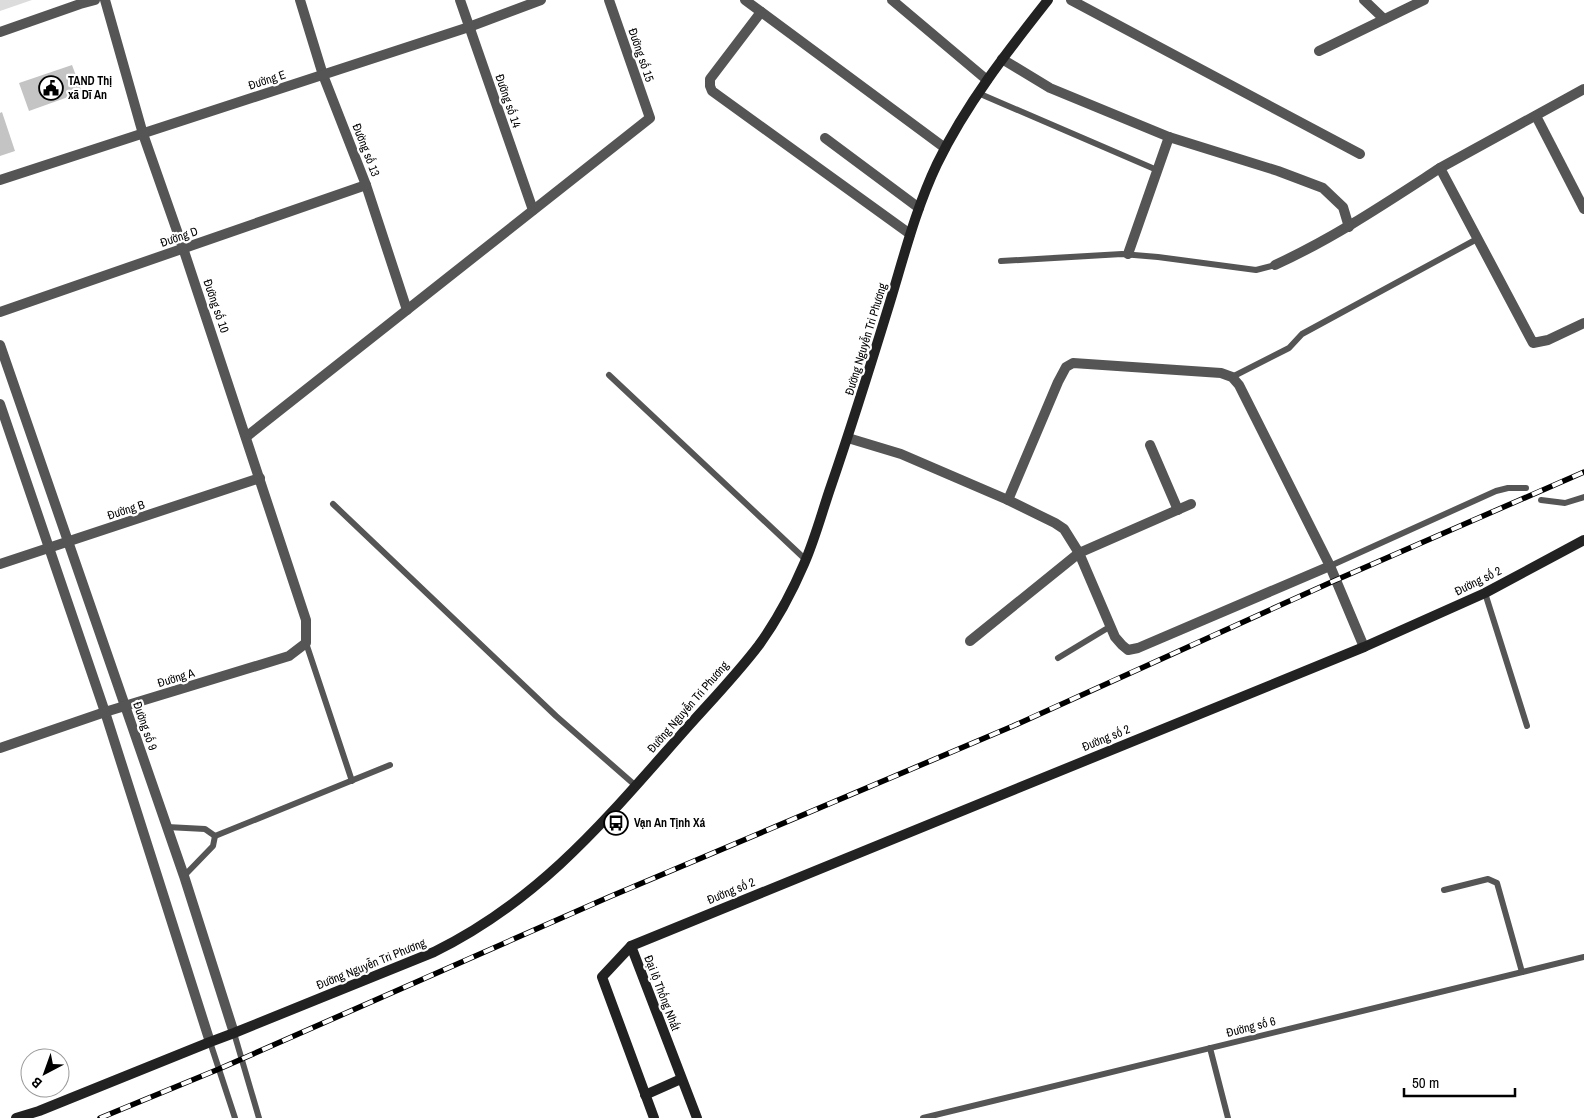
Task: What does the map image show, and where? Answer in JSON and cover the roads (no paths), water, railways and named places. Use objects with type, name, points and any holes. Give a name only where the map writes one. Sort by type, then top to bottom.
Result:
[{"type":"main road","name":"Đường Nguyễn Tri Phương","points":[[16,1118],[39,1111],[434,952],[477,929],[515,903],[558,866],[601,824],[757,647],[783,608],[806,560],[848,438],[910,234],[945,148],[987,80],[1048,0]]},
{"type":"main road","name":"Đường số 2","points":[[631,946],[1364,647],[1485,592],[1584,540]]},
{"type":"main road","name":"Đại lộ Thống Nhất","points":[[654,1118],[602,977],[631,946],[696,1118]]},
{"type":"main road","points":[[646,1094],[681,1078]]},
{"type":"street","points":[[0,32],[96,0]]},
{"type":"street","name":"Đường số 10","points":[[105,0],[143,134],[183,248],[306,620],[306,643]]},
{"type":"street","name":"Đường số 13","points":[[300,0],[323,75],[366,184],[407,310]]},
{"type":"street","name":"Đường số 14","points":[[460,0],[533,210]]},
{"type":"street","name":"Đường E","points":[[0,180],[468,27],[541,0]]},
{"type":"street","name":"Đường số 15","points":[[533,210],[650,118],[609,0]]},
{"type":"street","points":[[744,0],[945,148]]},
{"type":"street","points":[[892,0],[987,80]]},
{"type":"street","points":[[1071,0],[1360,154]]},
{"type":"street","points":[[1364,0],[1384,19]]},
{"type":"street","points":[[1320,51],[1424,0]]},
{"type":"street","points":[[761,12],[710,79],[712,91],[910,234]]},
{"type":"street","points":[[1002,59],[1050,88],[1169,137],[1278,171],[1323,188],[1343,207],[1349,227]]},
{"type":"street","points":[[1275,265],[1349,227],[1440,168],[1584,89]]},
{"type":"street","points":[[1536,116],[1584,209]]},
{"type":"street","points":[[1128,254],[1169,137]]},
{"type":"street","points":[[825,138],[919,208]]},
{"type":"street","points":[[1440,168],[1476,239],[1534,343],[1548,340],[1584,323]]},
{"type":"street","name":"Đường D","points":[[0,312],[366,184]]},
{"type":"street","points":[[246,437],[533,210]]},
{"type":"street","name":"Đường số 9","points":[[0,344],[184,876],[234,1033]]},
{"type":"street","points":[[1008,500],[1058,382],[1066,367],[1072,363],[1221,374],[1232,377],[1239,385],[1330,566],[1364,647]]},
{"type":"street","points":[[0,404],[105,712],[210,1042]]},
{"type":"street","points":[[848,438],[901,454],[1008,500],[1055,523],[1064,530],[1079,553],[1115,637],[1128,650],[1138,648],[1330,566]]},
{"type":"street","points":[[1150,446],[1178,510]]},
{"type":"street","name":"Đường B","points":[[0,564],[260,478]]},
{"type":"street","points":[[970,641],[1079,553],[1191,504]]},
{"type":"street","name":"Đường A","points":[[0,748],[105,712],[290,656],[306,643]]},
{"type":"lane","points":[[978,93],[1157,170]]},
{"type":"lane","points":[[1232,377],[1289,348],[1302,334],[1476,239]]},
{"type":"lane","points":[[1001,261],[1128,254],[1256,270],[1275,265]]},
{"type":"lane","points":[[609,375],[806,560]]},
{"type":"lane","points":[[1330,566],[1496,491],[1508,488],[1524,490]]},
{"type":"lane","points":[[1546,494],[1558,502]]},
{"type":"lane","points":[[1541,500],[1571,502],[1584,498]]},
{"type":"lane","points":[[333,504],[556,716],[636,786]]},
{"type":"lane","points":[[1485,592],[1526,726]]},
{"type":"lane","points":[[1058,658],[1111,626]]},
{"type":"lane","points":[[306,643],[352,781]]},
{"type":"lane","points":[[215,836],[390,766]]},
{"type":"lane","points":[[167,827],[205,829],[215,836]]},
{"type":"lane","points":[[184,876],[213,846],[215,836]]},
{"type":"lane","points":[[1444,890],[1488,879],[1497,883],[1522,972]]},
{"type":"lane","name":"Đường số 6","points":[[923,1118],[1584,957]]},
{"type":"lane","name":"Đường số 9","points":[[234,1033],[259,1118]]},
{"type":"lane","points":[[210,1042],[235,1118]]},
{"type":"lane","points":[[1210,1048],[1228,1118]]},
{"type":"railway","points":[[100,1118],[219,1069],[609,897],[1013,726],[1336,580],[1584,472]]},
{"type":"place","name":"TAND Thị xã Dĩ An","points":[[51,88]]},
{"type":"place","name":"Vạn An Tịnh Xá","points":[[616,823]]}]
